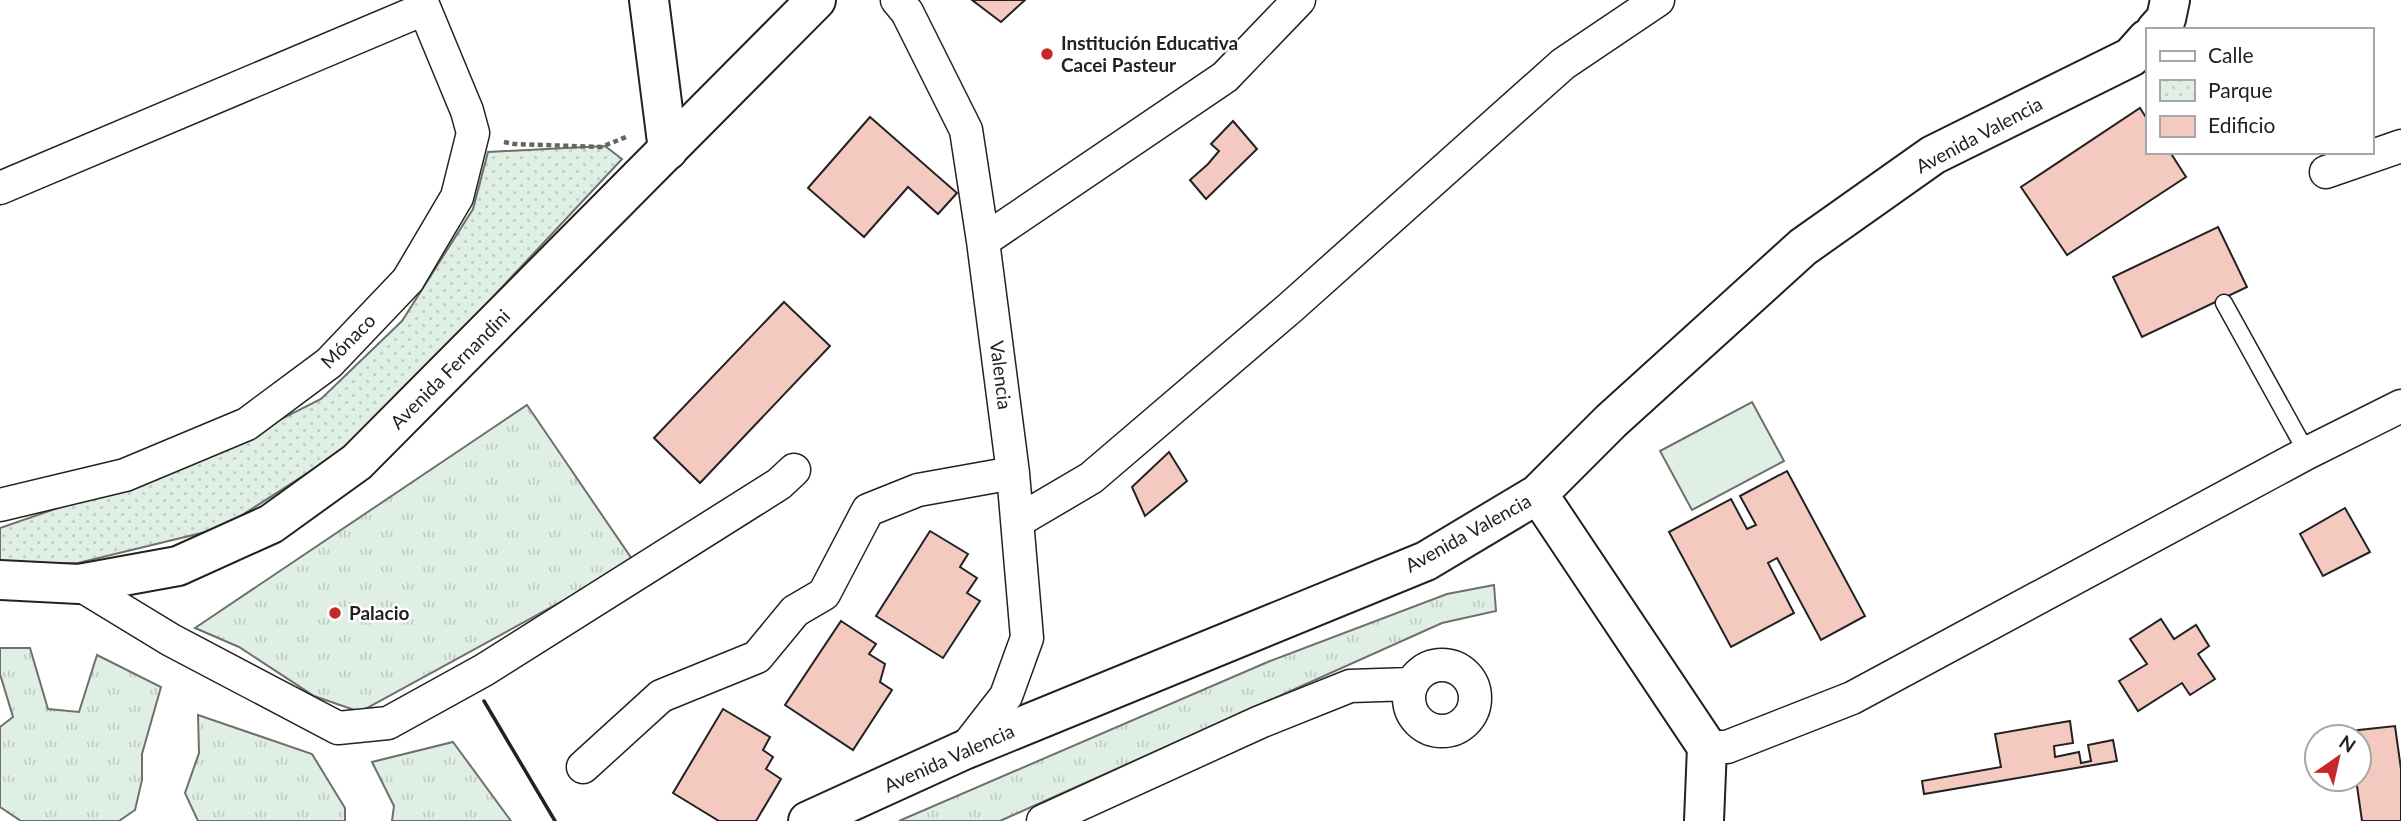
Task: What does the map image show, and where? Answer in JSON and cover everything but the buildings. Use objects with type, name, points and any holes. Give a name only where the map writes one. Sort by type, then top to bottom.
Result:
[{"type":"street","points":[[649,0],[666,136]]},
{"type":"street","name":"Avenida Fernandini","points":[[0,580],[79,584],[178,566],[271,524],[367,452],[666,136],[816,0]]},
{"type":"street","name":"Valencia","points":[[897,0],[907,12],[966,130],[983,241],[1018,521],[1027,638],[1006,696],[964,750]]},
{"type":"street","points":[[983,241],[1225,77],[1299,0]]},
{"type":"street","points":[[1018,521],[1091,478],[1291,307],[1563,64],[1658,0]]},
{"type":"street","points":[[2158,28],[2166,19],[2170,0]]},
{"type":"street","points":[[0,188],[422,4],[467,111],[473,133]]},
{"type":"street","name":"Avenida Valencia","points":[[808,821],[964,750],[1426,561],[1538,494],[1611,421],[1803,247],[1933,155],[2131,57],[2146,40]]},
{"type":"street","name":"Mónaco","points":[[0,505],[125,475],[247,424],[329,363],[408,280],[457,197],[473,133]]},
{"type":"street","points":[[2326,172],[2401,146]]},
{"type":"street","points":[[1707,747],[1727,747],[1852,698],[2307,453],[2401,406]]},
{"type":"street","points":[[79,584],[172,640],[338,728],[388,723],[484,670],[779,484],[794,470]]},
{"type":"street","points":[[583,767],[661,696],[757,657],[795,611],[824,594],[869,510],[918,491],[1013,473]]},
{"type":"street","points":[[1538,494],[1707,747],[1704,821]]},
{"type":"street","points":[[1043,821],[1260,722],[1350,686],[1411,684]]},
{"type":"lane","points":[[2224,303],[2307,453]]},
{"type":"path","points":[[473,133],[514,144],[601,147],[666,136]]},
{"type":"green space","points":[[605,146],[622,159],[359,440],[222,528],[78,563],[0,565],[0,528],[208,456],[321,399],[402,321],[473,209],[488,152]]},
{"type":"green space","points":[[1752,402],[1784,461],[1692,510],[1660,451]]},
{"type":"green space","points":[[527,405],[634,562],[360,712],[314,696],[239,647],[195,628]]},
{"type":"green space","points":[[1494,585],[1496,611],[1442,623],[1000,821],[899,821],[1270,661],[1447,594]]},
{"type":"green space","points":[[0,648],[30,648],[48,709],[79,712],[97,655],[161,687],[142,754],[142,780],[135,810],[119,821],[21,821],[0,807],[0,727],[13,717],[0,674]]},
{"type":"green space","points":[[198,715],[312,754],[345,808],[345,821],[198,821],[185,793],[199,753]]},
{"type":"green space","points":[[453,742],[511,821],[392,821],[394,806],[372,762]]},
{"type":"wall","points":[[484,701],[555,821]]},
{"type":"place","name":"Institución Educativa Cacei Pasteur","points":[[1047,54]]},
{"type":"place","name":"Palacio","points":[[335,613]]}]
